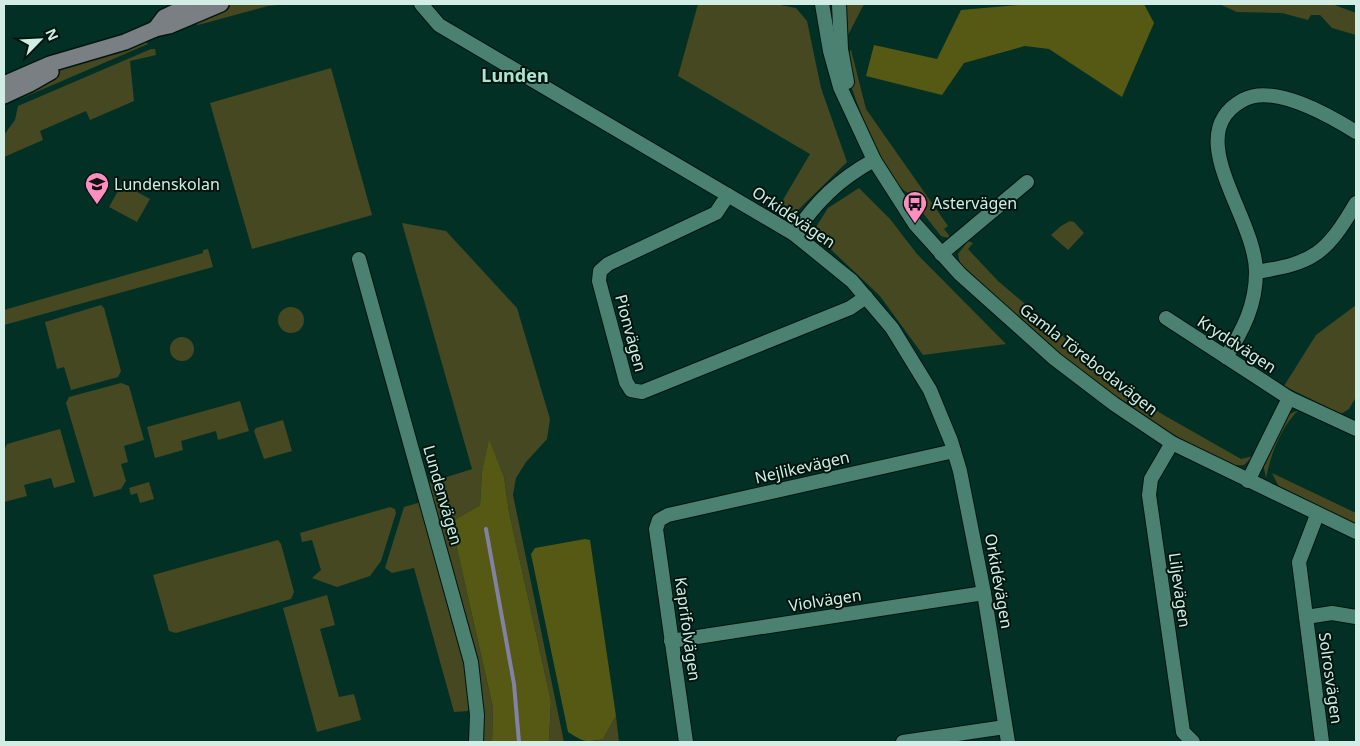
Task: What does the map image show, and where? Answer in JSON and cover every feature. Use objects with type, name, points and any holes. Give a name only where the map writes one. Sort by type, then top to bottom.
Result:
[{"type":"street","points":[[155,29],[164,17],[192,4]]},
{"type":"street","points":[[4,84],[50,64],[125,42],[221,4]]},
{"type":"street","name":"Orkidévägen","points":[[421,4],[440,25],[794,234],[822,255],[866,297],[892,328],[930,390],[954,451],[966,495],[1008,742]]},
{"type":"street","name":"Gamla Törebodavägen","points":[[822,4],[837,78],[874,160],[903,207],[942,254],[993,305],[1055,359],[1114,404],[1172,443],[1317,515],[1356,532]]},
{"type":"street","name":"Gamla Törebodavägen","points":[[838,4],[841,49],[851,110]]},
{"type":"street","points":[[4,96],[30,84],[66,60]]},
{"type":"street","points":[[1226,357],[1242,331],[1250,312],[1256,272],[1254,254],[1247,228],[1218,158],[1216,141],[1222,118],[1232,106],[1249,97],[1272,96],[1298,102],[1335,118],[1356,132]]},
{"type":"street","points":[[794,234],[815,205],[840,181],[874,160]]},
{"type":"street","points":[[942,254],[1027,182]]},
{"type":"street","name":"Pionvägen","points":[[728,195],[716,213],[608,264],[600,271],[599,281],[626,382],[631,390],[642,392],[652,389],[850,308],[866,297]]},
{"type":"street","points":[[1256,272],[1306,261],[1324,249],[1337,235],[1356,203]]},
{"type":"street","name":"Lundenvägen","points":[[359,259],[471,662],[477,715],[476,742]]},
{"type":"street","name":"Kryddvägen","points":[[1166,318],[1289,398],[1356,429]]},
{"type":"street","points":[[1248,481],[1289,398]]},
{"type":"street","name":"Liljevägen","points":[[1172,443],[1151,479],[1149,495],[1183,737],[1193,742]]},
{"type":"street","name":"Nejlikevägen","points":[[659,520],[668,515],[954,451]]},
{"type":"street","name":"Solrosvägen","points":[[1317,515],[1299,562],[1322,742]]},
{"type":"street","name":"Kaprifolvägen","points":[[659,520],[656,529],[686,742]]},
{"type":"street","name":"Violvägen","points":[[671,641],[984,593]]},
{"type":"street","name":"Solrosvägen","points":[[1306,617],[1332,613],[1356,618]]},
{"type":"street","points":[[903,742],[1005,727]]},
{"type":"green space","points":[[231,4],[290,4],[268,6],[198,25],[194,23]]},
{"type":"green space","points":[[698,4],[775,4],[796,8],[807,21],[821,88],[847,162],[795,213],[777,210],[810,154],[678,76]]},
{"type":"green space","points":[[845,4],[864,4],[845,41]]},
{"type":"green space","points":[[1219,4],[1332,4],[1356,13],[1356,35],[1332,28],[1320,15],[1311,15],[1308,20],[1282,13],[1237,12]]},
{"type":"green space","points":[[144,40],[148,44],[20,99],[18,94],[66,67]]},
{"type":"green space","points":[[151,49],[155,49],[156,55],[130,61],[134,101],[90,120],[86,111],[40,131],[43,140],[4,157],[4,135],[15,120],[18,106]]},
{"type":"green space","points":[[851,50],[866,109],[948,226],[944,229],[952,239],[941,236],[912,199],[914,197],[911,192],[908,193],[900,186],[883,161],[867,128],[852,88],[848,53]]},
{"type":"green space","points":[[331,68],[372,215],[252,249],[210,103]]},
{"type":"green space","points":[[122,184],[150,199],[137,222],[109,207]]},
{"type":"green space","points":[[859,188],[890,219],[917,254],[1006,344],[923,355],[880,296],[823,242],[816,227],[828,208]]},
{"type":"green space","points":[[1070,221],[1074,222],[1084,233],[1068,250],[1051,235]]},
{"type":"green space","points":[[402,223],[446,231],[517,308],[550,419],[547,439],[526,462],[516,478],[513,495],[564,742],[549,742],[551,701],[509,512],[504,477],[489,440],[482,471],[480,505],[451,522],[493,708],[492,742],[481,742],[428,483],[472,469]]},
{"type":"green space","points":[[968,241],[973,243],[968,249],[998,281],[1124,388],[1162,414],[1241,459],[1253,456],[1244,465],[1222,462],[1157,424],[1097,383],[1040,337],[960,263],[958,254]]},
{"type":"green space","points":[[208,249],[213,267],[4,325],[4,310],[203,253],[203,250]]},
{"type":"green space","points":[[101,305],[104,308],[121,371],[118,377],[71,390],[64,367],[57,369],[45,322]]},
{"type":"green space","points":[[1356,305],[1356,397],[1349,409],[1341,414],[1284,386],[1316,335]]},
{"type":"green space","points":[[291,307],[300,311],[304,320],[300,329],[291,333],[282,329],[278,320],[282,311]]},
{"type":"green space","points":[[182,337],[191,340],[194,349],[191,358],[182,361],[173,358],[170,349],[173,340]]},
{"type":"green space","points":[[121,383],[129,386],[144,440],[124,446],[128,462],[121,464],[126,481],[121,489],[94,497],[66,403],[69,397]]},
{"type":"green space","points":[[240,401],[249,431],[218,440],[216,431],[181,441],[183,450],[155,458],[147,427]]},
{"type":"green space","points":[[1299,410],[1282,432],[1266,478],[1263,463],[1287,415]]},
{"type":"green space","points":[[283,420],[292,451],[264,459],[254,431],[256,428]]},
{"type":"green space","points":[[60,429],[75,482],[54,488],[51,478],[24,485],[27,496],[4,502],[4,451],[7,444]]},
{"type":"green space","points":[[1272,473],[1356,513],[1356,524],[1279,487]]},
{"type":"green space","points":[[149,482],[154,499],[140,503],[137,493],[131,495],[129,488]]},
{"type":"green space","points":[[421,502],[460,641],[469,695],[468,711],[454,712],[414,568],[392,573],[385,568],[404,507]]},
{"type":"green space","points":[[390,507],[395,509],[396,513],[381,561],[370,576],[337,587],[312,578],[321,570],[312,540],[302,542],[300,533]]},
{"type":"green space","points":[[278,540],[281,544],[294,592],[291,599],[176,633],[169,631],[153,575]]},
{"type":"green space","points":[[327,595],[335,625],[320,629],[339,697],[354,694],[361,720],[317,732],[283,608]]},
{"type":"green space","points":[[616,716],[619,742],[589,742],[603,739]]},
{"type":"shaded area","points":[[1031,4],[1144,4],[1154,23],[1122,97],[1049,49],[1025,46],[964,63],[942,95],[866,76],[874,45],[937,59],[961,10]]},
{"type":"shaded area","points":[[489,439],[504,477],[509,512],[551,701],[549,742],[492,742],[493,708],[451,522],[480,505],[482,471]]},
{"type":"shaded area","points":[[585,539],[590,540],[616,716],[603,739],[592,741],[581,740],[568,732],[531,554],[535,548]]},
{"type":"waterway","points":[[486,529],[514,684],[519,742]]},
{"type":"place","name":"Lundenskolan","points":[[97,205]]},
{"type":"place","name":"Astervägen","points":[[915,224]]},
{"type":"district","name":"Lunden","points":[[515,75]]}]
